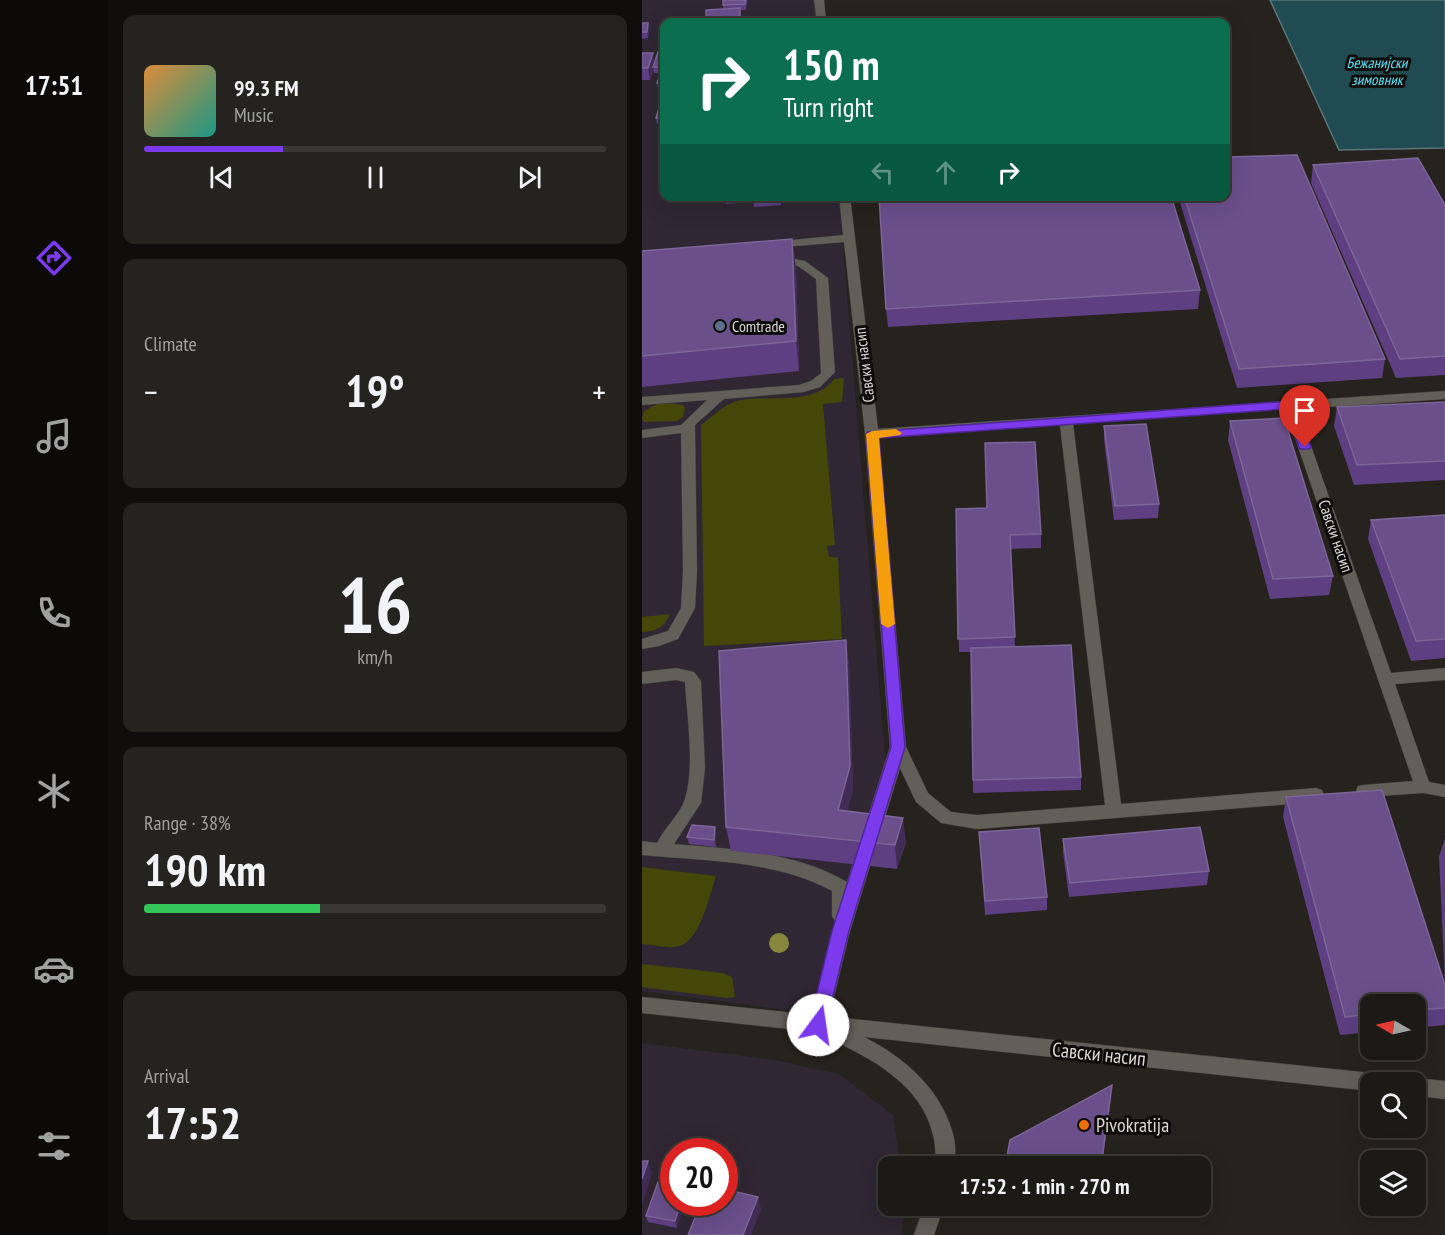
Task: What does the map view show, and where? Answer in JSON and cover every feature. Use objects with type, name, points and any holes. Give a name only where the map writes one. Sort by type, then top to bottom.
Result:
[{"type":"street","points":[[819,0],[821,18]]},
{"type":"street","name":"Савски насип","points":[[818,1025],[841,931],[898,747],[872,434],[845,201]]},
{"type":"street","points":[[757,246],[850,238]]},
{"type":"street","points":[[642,401],[812,387],[829,372],[822,278],[801,264],[784,260],[764,261]]},
{"type":"street","points":[[642,644],[659,641],[673,634],[688,608],[688,424],[720,395]]},
{"type":"street","points":[[872,434],[1445,395]]},
{"type":"street","name":"Савски насип","points":[[1290,405],[1423,787]]},
{"type":"street","points":[[1066,420],[1114,811]]},
{"type":"street","points":[[642,434],[689,428]]},
{"type":"street","points":[[642,678],[676,674],[689,676],[693,681],[697,768],[693,803],[670,833],[663,850]]},
{"type":"street","points":[[1386,679],[1445,674]]},
{"type":"street","points":[[898,747],[922,797],[947,818],[977,822],[1328,794]]},
{"type":"street","points":[[1351,792],[1423,787],[1445,791]]},
{"type":"street","points":[[642,848],[782,865],[827,877],[841,887],[841,931]]},
{"type":"street","name":"Савски насип","points":[[642,1005],[1360,1081]]},
{"type":"street","name":"Савски насип","points":[[818,1025],[853,1040],[879,1055],[915,1083],[930,1101],[943,1132],[945,1156]]},
{"type":"street","points":[[1426,1088],[1445,1090]]},
{"type":"street","points":[[924,1235],[931,1216]]},
{"type":"shaded area","points":[[642,0],[823,0],[825,18],[660,18],[660,201],[839,201],[889,805],[841,931],[834,1016],[642,991]]},
{"type":"shaded area","points":[[844,378],[842,402],[823,404],[835,545],[827,546],[829,557],[838,557],[842,639],[704,646],[701,425],[720,410],[741,400],[804,396],[816,393],[834,379]]},
{"type":"shaded area","points":[[661,402],[683,405],[685,408],[683,417],[677,421],[644,422],[642,418],[644,411]]},
{"type":"shaded area","points":[[670,614],[659,628],[642,632],[642,617]]},
{"type":"shaded area","points":[[642,867],[716,876],[707,907],[697,929],[684,944],[671,947],[642,944]]},
{"type":"shaded area","points":[[642,964],[723,973],[732,977],[735,997],[727,998],[642,987]]},
{"type":"shaded area","points":[[642,1043],[775,1060],[839,1074],[893,1115],[899,1156],[878,1156],[878,1216],[904,1216],[901,1235],[642,1235]]},
{"type":"water","name":"Бежанијски зимовник","points":[[1270,0],[1445,0],[1445,148],[1339,150]]},
{"type":"building","points":[[723,0],[746,0],[745,4],[723,5]]},
{"type":"building","points":[[740,8],[740,18],[706,18],[706,10]]},
{"type":"building","points":[[642,23],[648,23],[647,32],[642,32]]},
{"type":"building","points":[[658,52],[660,52],[660,67],[653,67]]},
{"type":"building","points":[[642,53],[653,53],[648,68],[642,68]]},
{"type":"building","points":[[659,108],[660,108],[660,118],[656,118]]},
{"type":"building","points":[[1297,155],[1385,359],[1239,369],[1186,201],[1230,201],[1230,157]]},
{"type":"building","points":[[1418,158],[1445,205],[1445,356],[1400,359],[1313,165]]},
{"type":"building","points":[[879,201],[1173,201],[1200,290],[886,309]]},
{"type":"building","name":"Comtrade","points":[[792,239],[796,341],[642,356],[642,251]]},
{"type":"building","points":[[1445,402],[1445,461],[1357,465],[1337,407]]},
{"type":"building","points":[[1284,418],[1333,576],[1273,579],[1230,421]]},
{"type":"building","points":[[1146,424],[1159,504],[1115,506],[1104,426]]},
{"type":"building","points":[[1035,442],[1041,534],[1010,535],[1015,637],[958,639],[956,509],[987,508],[985,443]]},
{"type":"building","points":[[1445,515],[1445,639],[1416,641],[1371,520]]},
{"type":"building","points":[[846,640],[850,766],[838,810],[903,818],[895,845],[726,827],[719,651]]},
{"type":"building","points":[[1071,645],[1081,777],[973,780],[971,648]]},
{"type":"building","points":[[1382,790],[1445,985],[1445,1008],[1426,1009],[1426,994],[1360,994],[1360,1015],[1345,1017],[1286,797]]},
{"type":"building","points":[[692,825],[715,827],[714,840],[687,837]]},
{"type":"building","points":[[1200,827],[1209,871],[1070,883],[1063,839]]},
{"type":"building","points":[[1039,828],[1047,897],[985,901],[979,832]]},
{"type":"building","name":"Pivokratija","points":[[1112,1085],[1102,1156],[1007,1156],[1010,1140]]},
{"type":"building","points":[[642,1161],[648,1161],[642,1179]]},
{"type":"building","points":[[658,1182],[660,1182],[660,1216],[677,1216],[675,1221],[646,1216]]},
{"type":"building","points":[[738,1192],[758,1197],[743,1235],[688,1235],[696,1216],[738,1216]]},
{"type":"slow traffic","points":[[888,624],[872,434],[896,433]]},
{"type":"place","name":"Comtrade","points":[[720,326]]},
{"type":"place","name":"Pivokratija","points":[[1084,1125]]},
{"type":"route","points":[[818,1025],[841,931],[898,747],[872,434],[1290,405],[1305,447]]}]
